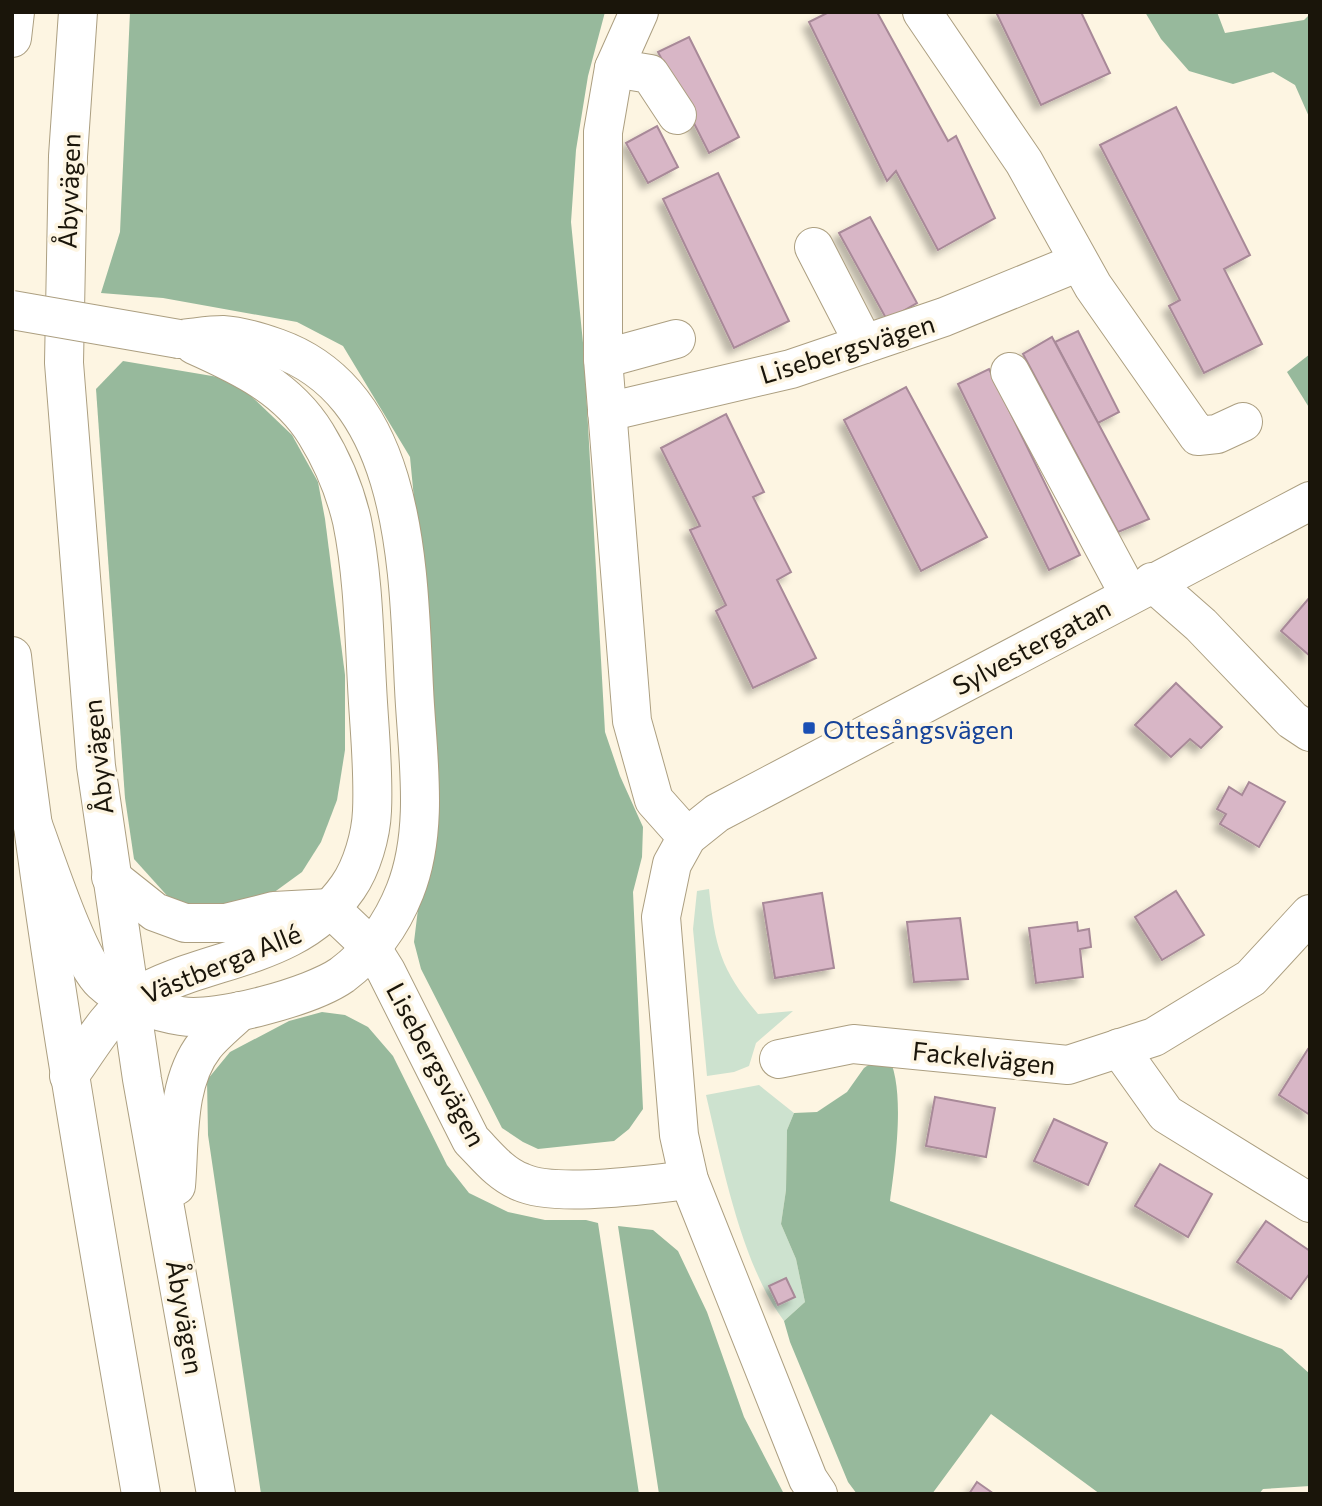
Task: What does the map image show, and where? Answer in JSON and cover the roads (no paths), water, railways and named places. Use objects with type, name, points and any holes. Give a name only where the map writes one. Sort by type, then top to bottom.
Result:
[{"type":"street","points":[[12,38],[15,12]]},
{"type":"street","name":"Åbyvägen","points":[[78,12],[68,156],[64,363],[96,766],[129,1000],[216,1494]]},
{"type":"street","points":[[639,12],[614,68],[603,132],[603,359],[632,721],[654,800],[687,836],[672,864],[661,917],[675,1101],[689,1180],[808,1479],[818,1494]]},
{"type":"street","points":[[922,12],[1024,162],[1079,262],[1198,436],[1217,434],[1243,422]]},
{"type":"street","points":[[614,68],[650,74],[677,115]]},
{"type":"street","points":[[814,247],[864,344]]},
{"type":"street","name":"Lisebergsvägen","points":[[607,412],[791,369],[944,317],[1079,262]]},
{"type":"street","name":"Västberga Allé","points":[[12,310],[179,339],[246,368],[292,402],[316,433],[338,477],[351,519],[361,582],[372,814],[360,862],[349,886],[310,928],[282,943],[192,971],[129,1000]]},
{"type":"street","name":"Västberga Allé","points":[[129,1000],[183,1017],[240,1011],[310,993],[342,974],[383,933],[405,891],[419,834],[410,608],[385,459],[366,420],[341,386],[300,356],[257,341],[223,335],[179,339]]},
{"type":"street","points":[[603,359],[676,339]]},
{"type":"street","points":[[1010,372],[1140,588],[1201,625],[1293,720],[1310,732]]},
{"type":"street","name":"Sylvestergatan","points":[[687,836],[717,813],[1140,588],[1310,501]]},
{"type":"street","points":[[12,656],[30,817],[69,1076],[141,1494]]},
{"type":"street","points":[[30,817],[86,959],[101,981],[129,1000],[69,1076]]},
{"type":"street","points":[[111,877],[155,912],[185,923],[226,923],[274,911],[330,908]]},
{"type":"street","name":"Lisebergsvägen","points":[[330,908],[371,947],[386,971],[471,1140],[494,1165],[522,1183],[557,1188],[605,1188],[689,1180]]},
{"type":"street","name":"Fackelvägen","points":[[779,1059],[853,1044],[1068,1065],[1154,1037],[1251,978],[1310,914]]},
{"type":"street","points":[[172,1237],[184,1092],[204,1046],[240,1011]]},
{"type":"street","points":[[1119,1048],[1166,1114],[1310,1203]]},
{"type":"place","name":"Ottesångsvägen","points":[[809,728]]}]
